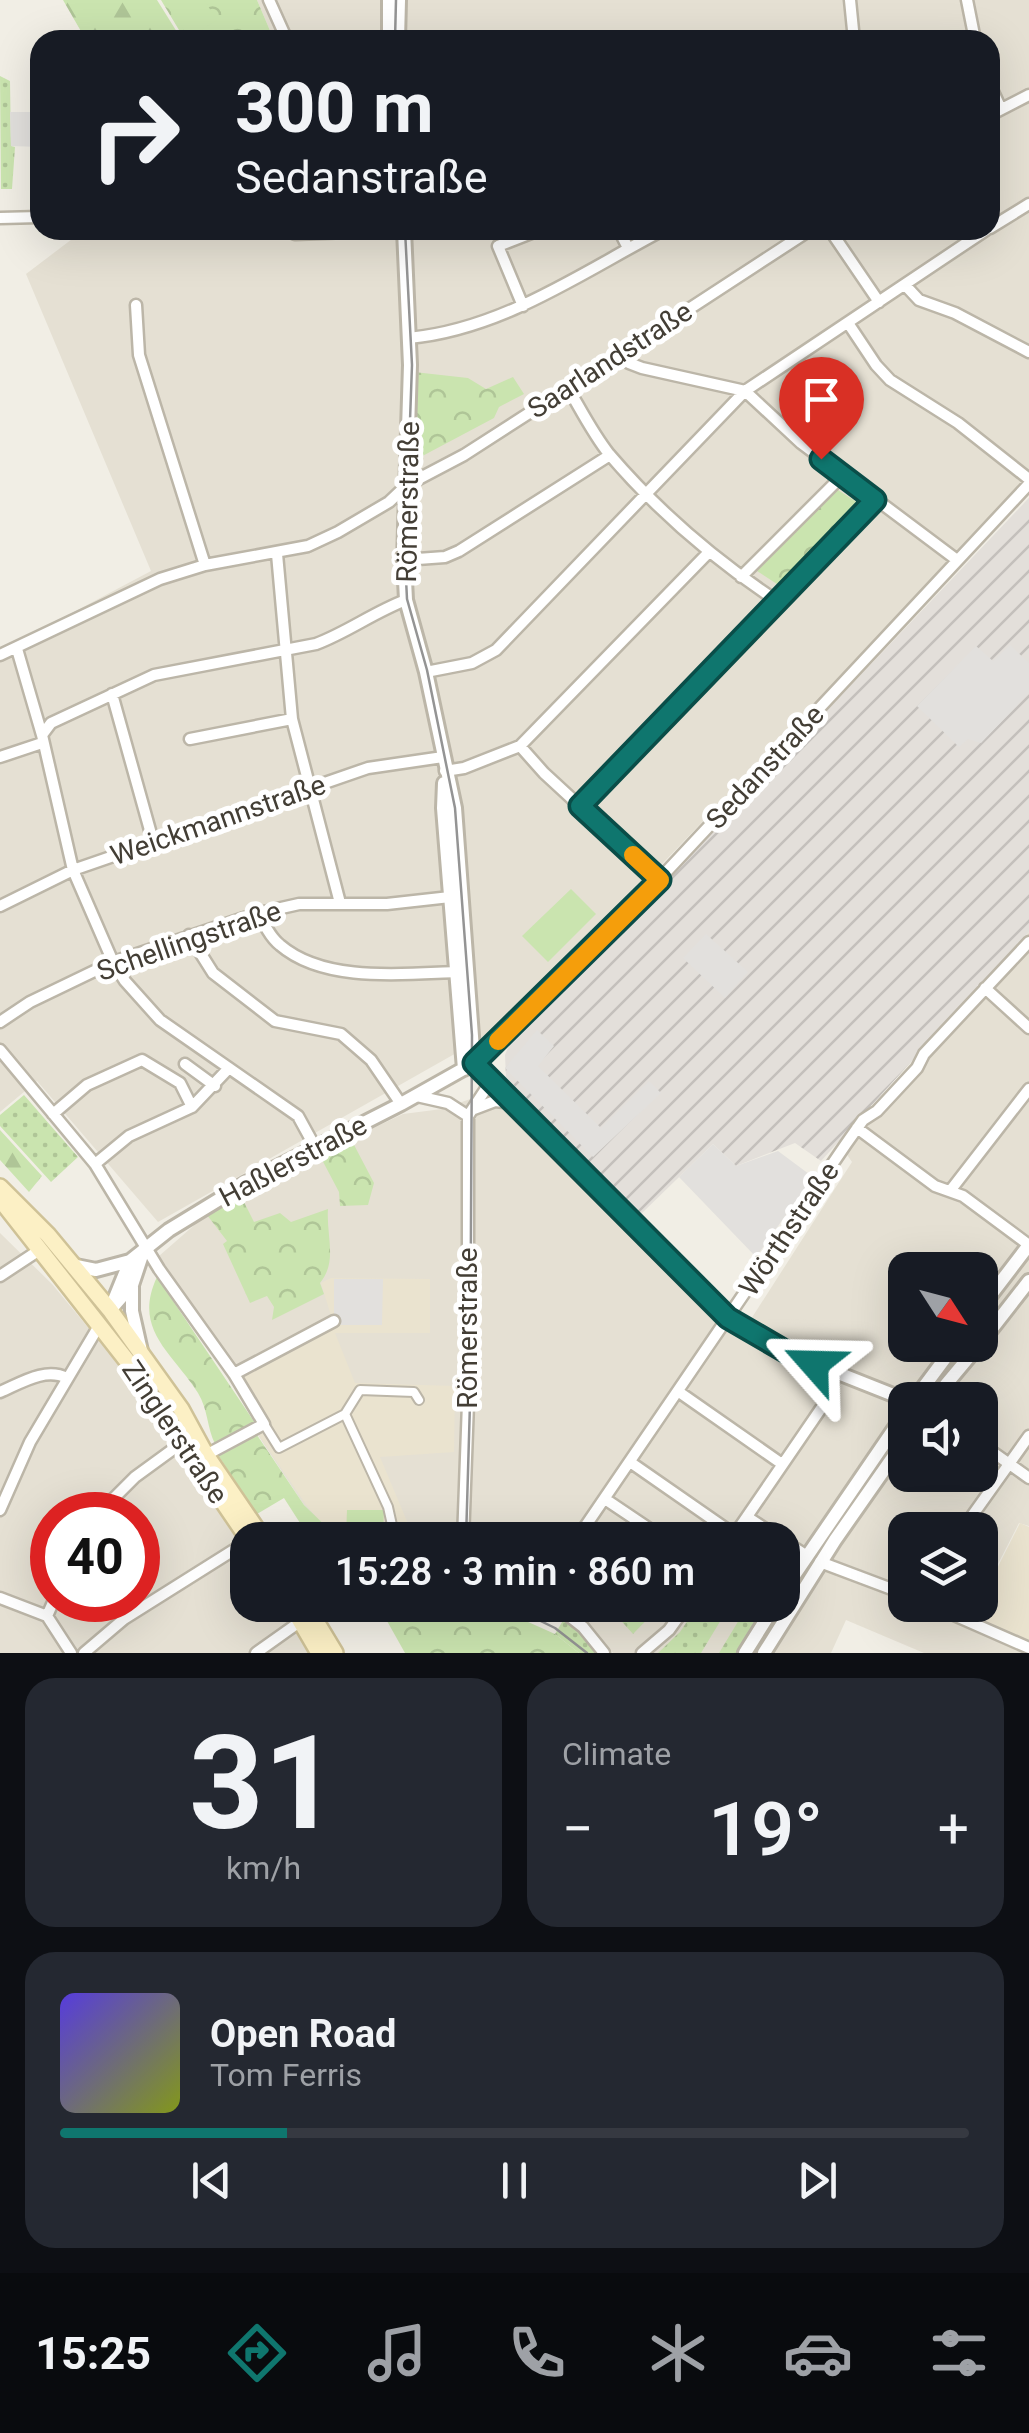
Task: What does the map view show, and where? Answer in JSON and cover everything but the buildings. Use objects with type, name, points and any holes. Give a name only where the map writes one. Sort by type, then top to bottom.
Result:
[{"type":"main road","name":"Zinglerstraße","points":[[0,1187],[76,1266],[142,1353],[181,1409],[243,1522]]},
{"type":"main road","name":"Zinglerstraße","points":[[0,1199],[100,1324],[241,1522]]},
{"type":"main road","points":[[309,1622],[320,1653]]},
{"type":"main road","points":[[312,1622],[335,1653]]},
{"type":"street","points":[[269,0],[282,30]]},
{"type":"street","points":[[389,0],[389,30]]},
{"type":"street","points":[[398,30],[399,0]]},
{"type":"street","points":[[850,0],[853,30]]},
{"type":"street","points":[[967,0],[972,30]]},
{"type":"street","points":[[1000,110],[1029,95]]},
{"type":"street","points":[[1000,222],[1029,204]]},
{"type":"street","points":[[0,218],[30,218]]},
{"type":"street","name":"Römerstraße","points":[[404,240],[409,338],[406,600],[455,808],[467,1035]]},
{"type":"street","points":[[513,240],[498,246],[523,306]]},
{"type":"street","points":[[624,240],[628,248]]},
{"type":"street","points":[[409,338],[480,324],[523,306],[644,240]]},
{"type":"street","name":"Saarlandstraße","points":[[0,655],[160,578],[204,565],[308,546],[338,532],[389,502],[407,485],[464,455],[795,240]]},
{"type":"street","points":[[837,240],[879,302]]},
{"type":"street","points":[[426,672],[472,663],[496,650],[745,391],[972,240]]},
{"type":"street","points":[[905,285],[920,300],[954,312],[1029,352]]},
{"type":"street","points":[[136,306],[139,354],[204,565]]},
{"type":"street","points":[[848,323],[890,380],[958,423],[1029,482]]},
{"type":"street","points":[[621,352],[629,363],[642,368],[745,391],[800,443],[957,560]]},
{"type":"street","points":[[568,388],[610,454],[647,493],[708,552],[776,601]]},
{"type":"street","points":[[404,560],[445,557],[458,551],[610,454]]},
{"type":"street","points":[[741,577],[842,476]]},
{"type":"street","name":"Sedanstraße","points":[[469,1066],[660,880],[1029,482]]},
{"type":"street","points":[[580,806],[875,500]]},
{"type":"street","points":[[660,880],[520,746],[708,552]]},
{"type":"street","points":[[277,554],[292,719],[340,904]]},
{"type":"street","points":[[0,757],[42,739],[51,723],[154,674],[337,636],[381,609],[406,600]]},
{"type":"street","points":[[17,649],[73,870],[112,962],[160,1020],[287,1105],[315,1146]]},
{"type":"street","points":[[112,694],[152,841]]},
{"type":"street","points":[[190,739],[292,719]]},
{"type":"street","name":"Weickmannstraße","points":[[0,906],[73,870],[368,768],[444,764],[464,768],[520,746]]},
{"type":"street","name":"Römerstraße","points":[[444,764],[443,808],[456,972],[467,1035]]},
{"type":"street","name":"Schellingstraße","points":[[0,1022],[30,1002],[112,962],[258,913],[299,904],[387,904],[450,897]]},
{"type":"street","points":[[258,913],[280,945],[298,956],[343,971],[384,975],[456,972]]},
{"type":"street","points":[[188,935],[213,973],[275,1021],[341,1034],[371,1060],[402,1104]]},
{"type":"street","name":"Wörthstraße","points":[[589,1522],[857,1128],[918,1068],[924,1054],[1029,942]]},
{"type":"street","points":[[984,988],[1029,1028]]},
{"type":"street","points":[[467,1035],[469,1066],[491,1081],[728,1318],[790,1354],[888,1393]]},
{"type":"street","points":[[0,1050],[96,1164],[145,1250],[234,1374],[280,1448],[345,1414],[360,1390],[414,1392],[419,1400]]},
{"type":"street","points":[[53,1114],[87,1084],[142,1060],[180,1083],[192,1106]]},
{"type":"street","points":[[185,1064],[215,1086]]},
{"type":"street","name":"Haßlerstraße","points":[[110,1310],[130,1262],[194,1214],[469,1066]]},
{"type":"street","points":[[96,1164],[129,1136],[192,1106],[229,1068]]},
{"type":"street","points":[[470,1112],[491,1081]]},
{"type":"street","points":[[950,1191],[1029,1089]]},
{"type":"street","points":[[417,1096],[448,1102],[470,1112],[496,1101],[512,1103]]},
{"type":"street","name":"Römerstraße","points":[[464,1522],[470,1112]]},
{"type":"street","points":[[857,1128],[935,1186],[976,1205],[1029,1245],[998,1285]]},
{"type":"street","points":[[0,1276],[40,1249]]},
{"type":"street","name":"Haßlerstraße","points":[[0,1510],[30,1442],[100,1324],[132,1285],[145,1250]]},
{"type":"street","points":[[76,1266],[96,1270],[130,1262]]},
{"type":"street","points":[[998,1321],[1029,1281]]},
{"type":"street","points":[[132,1285],[134,1322],[142,1353]]},
{"type":"street","points":[[234,1374],[334,1320]]},
{"type":"street","points":[[948,1382],[965,1362]]},
{"type":"street","points":[[744,1522],[824,1404],[838,1373]]},
{"type":"street","points":[[0,1392],[40,1376],[59,1374],[67,1378]]},
{"type":"street","points":[[678,1392],[782,1464]]},
{"type":"street","points":[[345,1414],[388,1506],[391,1522]]},
{"type":"street","name":"Zinglerstraße","points":[[206,1455],[264,1424]]},
{"type":"street","points":[[975,1512],[1029,1436]]},
{"type":"street","points":[[764,1653],[814,1559],[888,1440]]},
{"type":"street","points":[[120,1492],[183,1442]]},
{"type":"street","points":[[998,1455],[1029,1478]]},
{"type":"street","points":[[630,1462],[711,1522]]},
{"type":"street","points":[[800,1574],[888,1462]]},
{"type":"street","points":[[605,1499],[639,1522]]},
{"type":"street","points":[[748,1516],[814,1559],[888,1587]]},
{"type":"street","points":[[84,1653],[124,1619],[230,1553]]},
{"type":"street","points":[[0,1598],[30,1609]]},
{"type":"street","points":[[52,1622],[71,1653]]},
{"type":"street","points":[[256,1653],[296,1622]]},
{"type":"street","points":[[577,1622],[604,1653]]},
{"type":"street","points":[[642,1653],[675,1622]]},
{"type":"street","points":[[745,1653],[764,1622]]},
{"type":"street","points":[[970,1622],[1029,1648]]},
{"type":"shaded area","points":[[257,0],[1029,0],[1029,480],[556,975],[481,1039],[158,1222],[37,1081],[0,1112],[0,647],[19,641],[151,571],[26,274],[71,240],[1000,240],[1000,30],[270,30]]},
{"type":"shaded area","points":[[10,112],[30,112],[30,147],[11,146]]},
{"type":"shaded area","points":[[1029,498],[1029,932],[821,1161],[795,1143],[736,1166],[713,1144],[640,1215],[506,1077],[505,1055],[509,1045]]},
{"type":"shaded area","points":[[1010,645],[1029,663],[1029,693],[981,743],[968,739],[959,747],[917,706],[976,646],[993,661]]},
{"type":"shaded area","points":[[1029,932],[1029,1526],[1019,1523],[998,1564],[998,1512],[888,1512],[888,1622],[970,1622],[967,1628],[1023,1653],[924,1653],[846,1620],[831,1653],[613,1653],[582,1622],[800,1622],[800,1522],[320,1522],[304,1505],[258,1435],[254,1413],[159,1256],[207,1214],[319,1154],[403,1114],[442,1109],[493,1091],[730,1326],[742,1333],[852,1162],[839,1143]]},
{"type":"shaded area","points":[[706,934],[748,972],[725,998],[683,958]]},
{"type":"shaded area","points":[[537,1030],[554,1046],[538,1066],[601,1128],[649,1081],[661,1093],[593,1157],[505,1068]]},
{"type":"shaded area","points":[[713,1144],[736,1166],[778,1151],[813,1177],[756,1257],[679,1177]]},
{"type":"shaded area","points":[[0,1233],[52,1284],[125,1372],[230,1522],[230,1622],[295,1622],[314,1653],[0,1653]]},
{"type":"shaded area","points":[[331,1278],[430,1279],[430,1333],[335,1333],[355,1383],[455,1386],[454,1452],[380,1457],[407,1522],[321,1522],[258,1434],[268,1424],[237,1375],[332,1319],[321,1283]]},
{"type":"shaded area","points":[[334,1279],[383,1279],[382,1325],[334,1325]]},
{"type":"shaded area","points":[[1020,1523],[1029,1527],[1029,1644],[981,1622],[998,1622],[998,1567]]},
{"type":"green space","points":[[63,0],[157,0],[176,30],[80,30]]},
{"type":"green space","points":[[161,0],[257,0],[270,30],[179,30]]},
{"type":"green space","points":[[165,0],[204,0],[217,20],[201,30],[184,30]]},
{"type":"green space","points":[[0,76],[10,81],[11,146],[15,147],[12,189],[1,189]]},
{"type":"green space","points":[[414,372],[468,378],[486,389],[513,377],[524,394],[499,407],[494,418],[413,461]]},
{"type":"green space","points":[[838,490],[858,503],[780,586],[757,571]]},
{"type":"green space","points":[[571,889],[596,914],[548,962],[522,936]]},
{"type":"green space","points":[[24,1095],[78,1157],[51,1182],[0,1126],[0,1115]]},
{"type":"green space","points":[[0,1130],[42,1176],[29,1192],[0,1160]]},
{"type":"green space","points":[[352,1141],[374,1183],[368,1205],[340,1206],[339,1192],[320,1156]]},
{"type":"green space","points":[[241,1196],[254,1222],[280,1213],[291,1222],[328,1209],[330,1257],[320,1283],[324,1294],[272,1320],[274,1307],[267,1296],[250,1303],[223,1244],[227,1241],[207,1215]]},
{"type":"green space","points":[[157,1277],[255,1423],[215,1444],[201,1399],[152,1326],[149,1312]]},
{"type":"green space","points":[[257,1435],[304,1505],[321,1522],[299,1522],[284,1498],[257,1514],[218,1455]]},
{"type":"green space","points":[[347,1510],[384,1510],[384,1522],[347,1522]]},
{"type":"green space","points":[[388,1622],[528,1622],[555,1634],[579,1653],[405,1653]]},
{"type":"green space","points":[[562,1622],[570,1622],[600,1653],[579,1653],[555,1634]]},
{"type":"green space","points":[[622,1622],[645,1622],[633,1634]]},
{"type":"green space","points":[[687,1622],[720,1622],[701,1653],[658,1653]]},
{"type":"green space","points":[[738,1622],[755,1622],[736,1653],[719,1653]]},
{"type":"tram line","points":[[395,30],[396,0]]},
{"type":"tram line","points":[[406,240],[412,365],[407,599],[427,670],[455,808],[472,1035],[467,1522]]},
{"type":"tram line","points":[[543,1622],[587,1653]]},
{"type":"slow traffic","points":[[498,1041],[660,880],[633,855]]},
{"type":"route","points":[[814,1364],[728,1318],[474,1063],[660,880],[580,806],[875,500],[821,459]]}]
